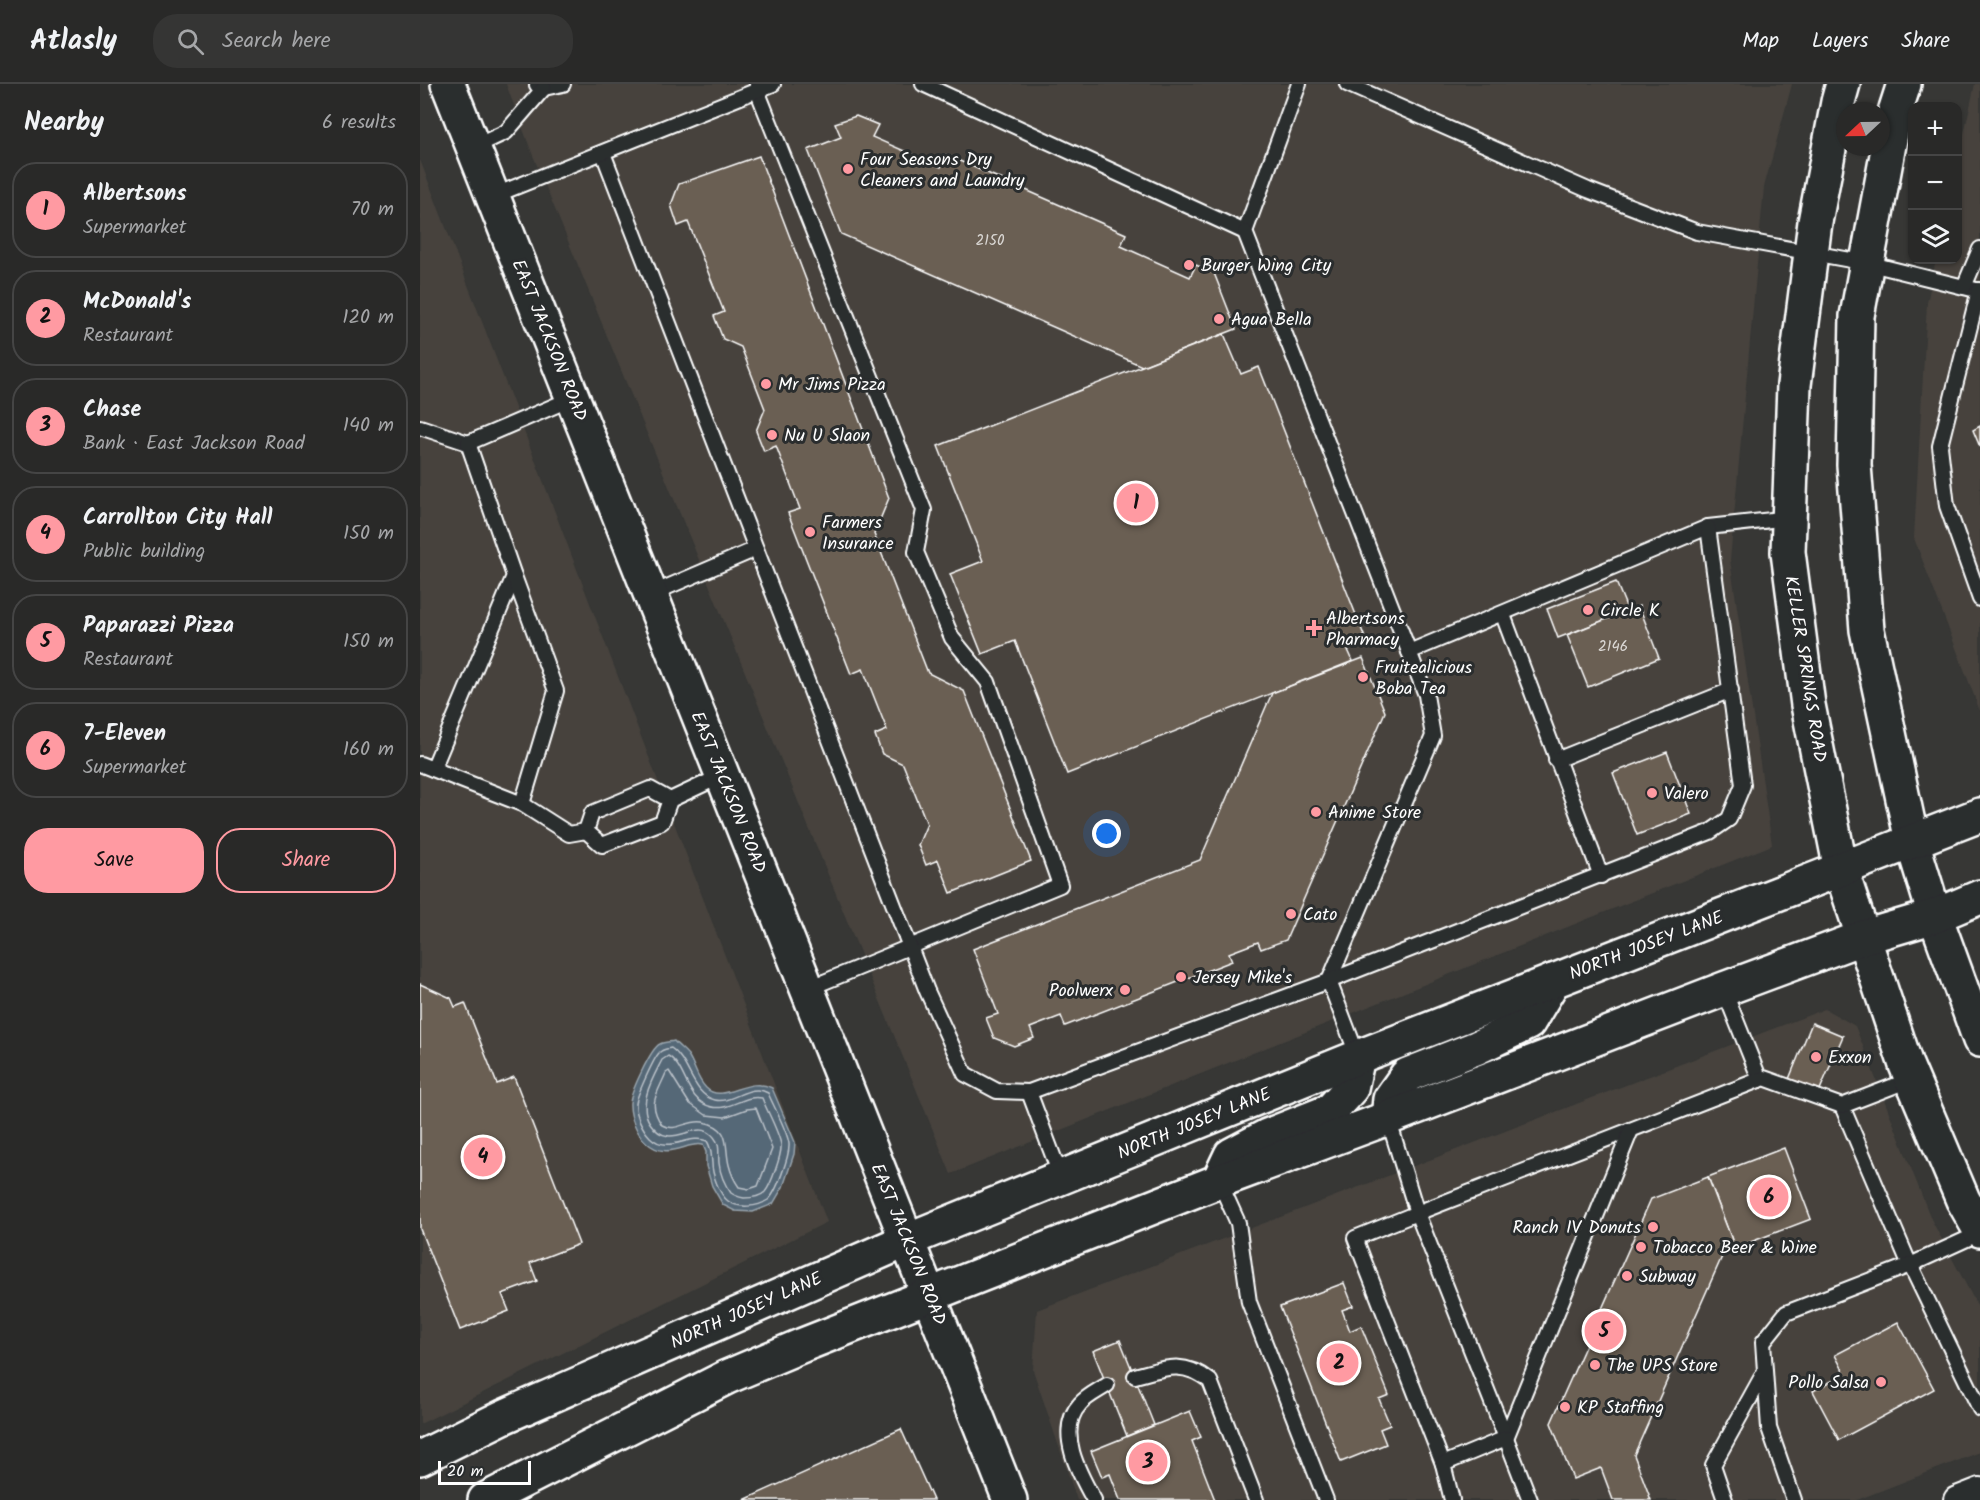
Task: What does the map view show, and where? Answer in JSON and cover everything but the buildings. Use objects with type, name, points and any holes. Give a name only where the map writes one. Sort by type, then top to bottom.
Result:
[{"type":"main road","name":"EAST JACKSON ROAD","points":[[448,84],[1011,1500]]},
{"type":"main road","name":"KELLER SPRINGS ROAD","points":[[1844,84],[1834,124],[1812,252],[1794,384],[1788,552],[1808,705],[1840,870],[1912,1079],[1963,1200],[1980,1232]]},
{"type":"main road","points":[[1904,84],[1896,112],[1857,316],[1854,465],[1867,630],[1912,841],[1935,915],[1980,1040]]},
{"type":"main road","name":"NORTH JOSEY LANE","points":[[420,1458],[503,1417],[907,1240],[1358,1057],[1980,815]]},
{"type":"main road","points":[[485,1500],[727,1377],[929,1295],[1219,1181],[1724,989],[1980,897]]},
{"type":"main road","points":[[1388,1118],[1390,1099],[1407,1075],[1476,1048],[1528,1023],[1553,981]]},
{"type":"main road","points":[[1219,1181],[1231,1155],[1267,1136],[1330,1111],[1351,1088],[1358,1057]]},
{"type":"street","points":[[1957,1500],[1980,1491]]},
{"type":"lane","points":[[474,147],[506,132],[540,86],[563,84]]},
{"type":"lane","points":[[493,196],[603,153],[757,87],[773,84]]},
{"type":"lane","points":[[923,84],[1245,232]]},
{"type":"lane","points":[[1299,84],[1245,232],[1426,695],[1433,736],[1329,981],[1358,1057]]},
{"type":"lane","points":[[1347,84],[1588,190],[1697,232],[1867,262],[1980,290],[1940,446],[1947,506],[1980,599]]},
{"type":"lane","points":[[757,87],[924,510],[916,552],[952,638],[988,682],[1060,885],[807,989]]},
{"type":"lane","points":[[603,153],[927,992],[965,1074],[997,1091],[1029,1092],[1329,981],[1710,832],[1729,819],[1743,785],[1708,527]]},
{"type":"lane","points":[[1964,287],[1980,249]]},
{"type":"lane","points":[[420,427],[468,443],[573,398]]},
{"type":"lane","points":[[468,443],[556,691],[522,804]]},
{"type":"lane","points":[[1409,652],[1503,615],[1708,527],[1790,518]]},
{"type":"lane","points":[[651,594],[756,549]]},
{"type":"lane","points":[[434,769],[514,576]]},
{"type":"lane","points":[[1503,615],[1601,876]]},
{"type":"lane","points":[[1556,760],[1731,690]]},
{"type":"lane","points":[[420,764],[522,804],[569,834],[586,831]]},
{"type":"lane","points":[[586,831],[602,845],[662,822],[670,800],[723,775]]},
{"type":"lane","points":[[586,831],[592,813],[651,789],[670,800]]},
{"type":"lane","points":[[1724,989],[1760,1080]]},
{"type":"lane","points":[[1452,1500],[1443,1464],[1355,1238],[1764,1078],[1842,1106],[1912,1079]]},
{"type":"lane","points":[[1029,1092],[1061,1177]]},
{"type":"lane","points":[[1842,1106],[1910,1265],[1980,1409]]},
{"type":"lane","points":[[1388,1118],[1417,1213],[1530,1500]]},
{"type":"lane","points":[[1443,1464],[1506,1438],[1631,1130]]},
{"type":"lane","points":[[1219,1181],[1238,1223],[1249,1302],[1326,1500]]},
{"type":"lane","points":[[1794,1500],[1769,1428],[1764,1342],[1786,1313],[1910,1265],[1980,1232]]},
{"type":"lane","points":[[1135,1376],[1162,1368],[1180,1367],[1198,1372],[1210,1381],[1256,1500]]},
{"type":"lane","points":[[1725,1500],[1713,1465],[1766,1370]]},
{"type":"lane","points":[[1094,1500],[1073,1454],[1070,1435],[1071,1418],[1080,1404],[1107,1385]]},
{"type":"shaded area","points":[[506,84],[1792,84],[1764,187],[1730,560],[1772,845],[951,1174],[532,153]]},
{"type":"shaded area","points":[[1975,84],[1980,84],[1980,711],[1914,538],[1927,303],[1935,264],[1962,264],[1962,143]]},
{"type":"shaded area","points":[[420,160],[827,1222],[420,1424]]},
{"type":"shaded area","points":[[1825,1009],[1855,1026],[1931,1219],[1980,1311],[1980,1452],[1857,1500],[1077,1500],[1033,1370],[1037,1310]]},
{"type":"water","points":[[674,1041],[688,1055],[706,1088],[713,1092],[728,1092],[754,1085],[772,1088],[795,1142],[794,1154],[783,1187],[773,1204],[753,1212],[735,1211],[723,1205],[712,1186],[703,1145],[669,1151],[662,1150],[654,1148],[640,1135],[630,1110],[633,1092],[646,1062],[656,1047],[662,1043]]},
{"type":"place","name":"Four Seasons Dry Cleaners and Laundry","points":[[848,169]]},
{"type":"place","name":"Burger Wing City","points":[[1189,265]]},
{"type":"place","name":"Agua Bella","points":[[1219,319]]},
{"type":"place","name":"Mr Jims Pizza","points":[[766,384]]},
{"type":"place","name":"Nu U Slaon","points":[[772,435]]},
{"type":"place","name":"Albertsons","points":[[1136,503]]},
{"type":"place","name":"Farmers Insurance","points":[[810,532]]},
{"type":"place","name":"Circle K","points":[[1588,610]]},
{"type":"place","name":"Albertsons Pharmacy","points":[[1314,628]]},
{"type":"place","name":"Fruitealicious Boba Tea","points":[[1363,677]]},
{"type":"place","name":"Valero","points":[[1652,793]]},
{"type":"place","name":"Anime Store","points":[[1316,812]]},
{"type":"place","name":"Cato","points":[[1291,914]]},
{"type":"place","name":"Jersey Mike's","points":[[1181,977]]},
{"type":"place","name":"Poolwerx","points":[[1125,990]]},
{"type":"place","name":"Exxon","points":[[1816,1057]]},
{"type":"place","name":"Carrollton City Hall","points":[[483,1157]]},
{"type":"place","name":"7-Eleven","points":[[1769,1197]]},
{"type":"place","name":"Ranch IV Donuts","points":[[1653,1227]]},
{"type":"place","name":"Tobacco Beer & Wine","points":[[1641,1247]]},
{"type":"place","name":"Subway","points":[[1627,1276]]},
{"type":"place","name":"Paparazzi Pizza","points":[[1604,1331]]},
{"type":"place","name":"McDonald's","points":[[1339,1363]]},
{"type":"place","name":"The UPS Store","points":[[1595,1365]]},
{"type":"place","name":"Pollo Salsa","points":[[1881,1382]]},
{"type":"place","name":"KP Staffing","points":[[1565,1407]]},
{"type":"place","name":"Chase","points":[[1148,1462]]}]
